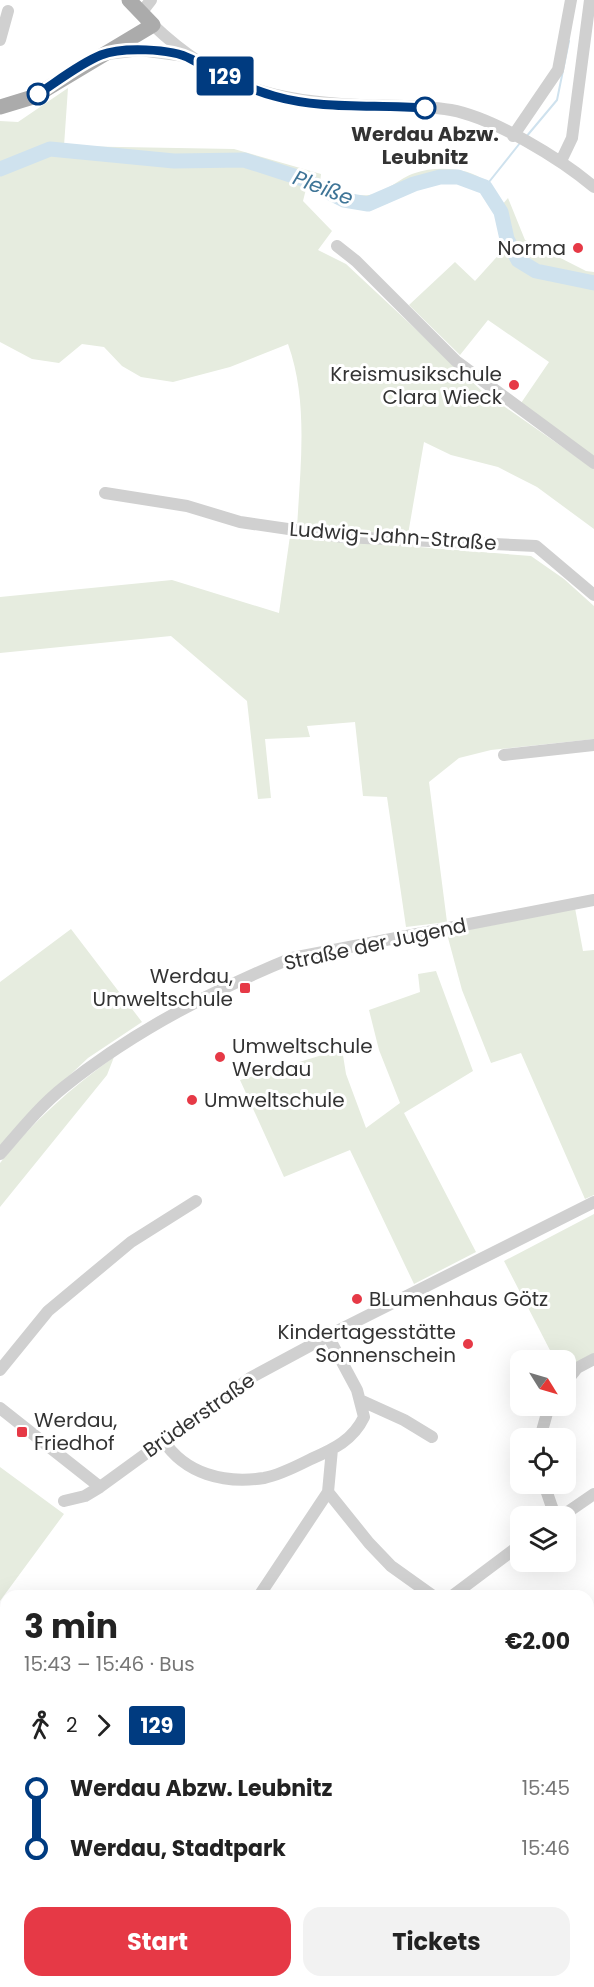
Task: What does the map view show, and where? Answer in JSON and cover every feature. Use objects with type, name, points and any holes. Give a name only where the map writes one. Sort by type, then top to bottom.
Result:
[{"type":"main road","points":[[0,107],[33,97],[102,55],[139,36],[153,25],[129,0]]},
{"type":"street","points":[[141,13],[151,0]]},
{"type":"street","points":[[515,137],[558,70],[570,0]]},
{"type":"street","points":[[561,161],[572,138],[590,0]]},
{"type":"street","points":[[0,40],[8,11]]},
{"type":"street","points":[[153,25],[189,58]]},
{"type":"street","points":[[102,55],[140,50],[172,52],[274,96],[321,103],[452,111],[515,137],[561,161],[594,187]]},
{"type":"street","points":[[337,246],[356,261],[456,361],[594,464]]},
{"type":"street","name":"Ludwig-Jahn-Straße","points":[[105,493],[187,506],[240,522],[343,537],[536,546],[594,595]]},
{"type":"street","points":[[504,755],[594,745]]},
{"type":"street","name":"Straße der Jugend","points":[[0,1154],[63,1088],[121,1047],[197,1001],[266,969],[300,957],[594,900]]},
{"type":"street","points":[[0,1370],[48,1311],[131,1242],[196,1201]]},
{"type":"street","name":"Brüderstraße","points":[[64,1500],[85,1496],[250,1378],[328,1336],[594,1202]]},
{"type":"street","points":[[163,1440],[174,1458],[198,1473],[234,1479],[265,1478],[332,1449],[353,1436],[364,1417],[362,1401],[328,1336]]},
{"type":"street","points":[[576,1369],[594,1359]]},
{"type":"street","points":[[362,1401],[404,1420],[432,1437]]},
{"type":"street","points":[[0,1408],[100,1486]]},
{"type":"street","points":[[263,1590],[328,1492],[332,1449]]},
{"type":"street","points":[[328,1492],[344,1514],[391,1566],[425,1590]]},
{"type":"street","points":[[576,1506],[594,1494]]},
{"type":"street","points":[[460,1590],[510,1552]]},
{"type":"shaded area","points":[[68,88],[64,146],[234,149],[321,174],[320,183],[356,195],[375,194],[409,175],[432,169],[452,169],[471,173],[486,182],[501,206],[508,198],[525,240],[586,271],[594,272],[594,463],[519,406],[549,362],[488,320],[460,355],[409,305],[455,262],[475,281],[503,250],[496,217],[490,204],[481,193],[457,182],[441,182],[417,188],[382,205],[366,208],[306,189],[303,201],[332,231],[318,250],[346,264],[482,391],[594,469],[594,529],[537,487],[498,467],[451,455],[424,442],[406,546],[531,556],[564,579],[594,606],[594,739],[491,750],[459,758],[429,782],[447,922],[406,927],[387,797],[363,796],[355,722],[307,726],[310,737],[265,739],[271,798],[258,799],[247,701],[171,636],[0,653],[0,597],[172,580],[279,613],[291,529],[297,529],[302,436],[301,412],[295,366],[288,344],[230,367],[173,382],[141,377],[122,366],[104,347],[82,344],[59,363],[32,359],[0,342],[0,121],[18,122]]},
{"type":"shaded area","points":[[575,908],[583,951],[594,950],[594,1195],[585,1199],[521,1053],[491,1063],[462,990],[447,934]]},
{"type":"shaded area","points":[[71,929],[142,1022],[88,1058],[34,1109],[0,1147],[0,982]]},
{"type":"shaded area","points":[[436,971],[473,1071],[404,1113],[476,1252],[414,1284],[350,1150],[284,1177],[240,1080],[342,1049],[346,1074],[366,1128],[400,1103],[379,1050],[369,1010],[420,992],[418,974]]},
{"type":"shaded area","points":[[114,1057],[107,1075],[0,1207],[0,1163],[53,1106]]},
{"type":"shaded area","points":[[594,1214],[594,1357],[576,1368],[576,1350],[550,1350],[504,1261]]},
{"type":"shaded area","points":[[0,1467],[64,1514],[8,1590],[0,1590]]},
{"type":"waterway","points":[[526,137],[557,100],[569,41]]},
{"type":"waterway","points":[[485,187],[520,143]]},
{"type":"waterway","name":"Pleiße","points":[[0,169],[50,149],[174,161],[244,160],[303,179],[344,200],[368,204],[414,184],[440,177],[458,177],[485,187],[501,212],[507,239],[518,260],[536,271],[594,283]]},
{"type":"bus line","name":"129","points":[[38,94],[102,55],[140,50],[172,52],[274,96],[321,103],[425,108]]},
{"type":"place","name":"Werdau Abzw. Leubnitz","points":[[425,108]]},
{"type":"place","name":"Norma","points":[[578,248]]},
{"type":"place","name":"Kreismusikschule Clara Wieck","points":[[514,385]]},
{"type":"place","name":"Werdau, Umweltschule","points":[[245,988]]},
{"type":"place","name":"Umweltschule Werdau","points":[[220,1057]]},
{"type":"place","name":"Umweltschule","points":[[192,1100]]},
{"type":"place","name":"BLumenhaus Götz","points":[[357,1299]]},
{"type":"place","name":"Kindertagesstätte Sonnenschein","points":[[468,1344]]},
{"type":"place","name":"Werdau, Friedhof","points":[[22,1432]]}]
